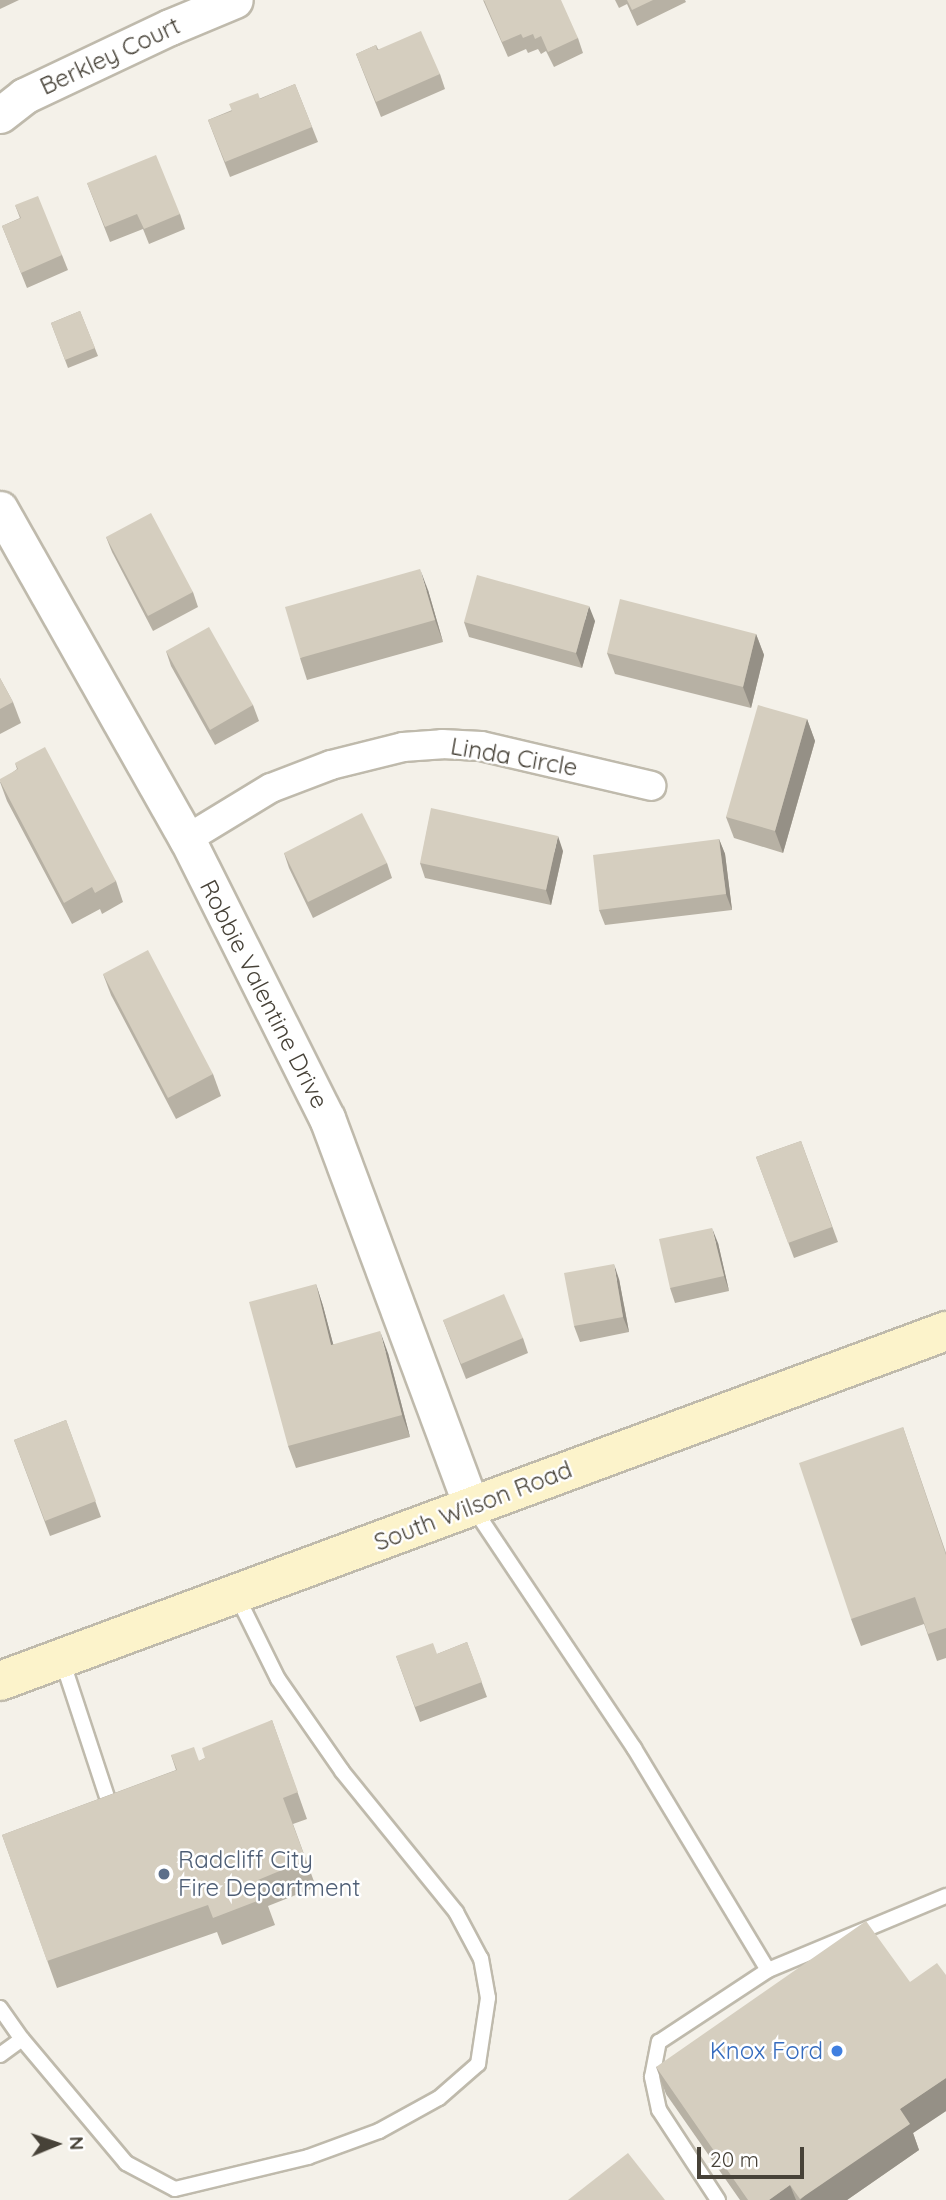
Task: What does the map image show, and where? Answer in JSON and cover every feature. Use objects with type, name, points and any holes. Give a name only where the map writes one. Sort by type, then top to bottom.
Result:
[{"type":"main road","name":"South Wilson Road","points":[[0,1681],[946,1331]]},
{"type":"street","name":"Berkley Court","points":[[12,106],[170,27],[235,0]]},
{"type":"street","name":"Robbie Valentine Drive","points":[[0,509],[187,839],[327,1118],[471,1505]]},
{"type":"street","name":"Linda Circle","points":[[187,839],[271,788],[331,765],[403,747],[442,744],[481,746],[651,786]]},
{"type":"lane","points":[[471,1505],[634,1748],[768,1970]]},
{"type":"lane","points":[[0,2008],[22,2039],[126,2162],[175,2189],[308,2157],[379,2131],[439,2098],[478,2064],[488,1998],[481,1959],[456,1912],[342,1771],[278,1679],[236,1595]]},
{"type":"lane","points":[[62,1659],[109,1803]]},
{"type":"lane","points":[[718,2200],[659,2110],[652,2077],[659,2042],[768,1970],[946,1896]]},
{"type":"lane","points":[[0,2055],[22,2039]]},
{"type":"building","points":[[484,0],[561,0],[578,38],[548,52],[541,36],[535,39],[533,34],[523,38],[521,34],[502,42]]},
{"type":"building","points":[[627,0],[653,0],[632,10]]},
{"type":"building","points":[[421,31],[440,74],[376,102],[356,54],[376,45],[377,50]]},
{"type":"building","points":[[295,84],[312,127],[225,162],[208,120],[232,111],[229,104],[258,93],[260,99]]},
{"type":"building","points":[[156,155],[180,214],[144,229],[137,214],[105,227],[87,183]]},
{"type":"building","points":[[38,196],[62,255],[21,273],[2,226],[21,218],[15,205]]},
{"type":"building","points":[[80,311],[95,348],[65,360],[51,323]]},
{"type":"building","points":[[151,513],[193,592],[148,616],[106,537]]},
{"type":"building","points":[[420,569],[435,620],[300,658],[285,607]]},
{"type":"building","points":[[477,575],[589,606],[576,653],[464,622]]},
{"type":"building","points":[[620,599],[756,634],[743,687],[607,653]]},
{"type":"building","points":[[209,627],[253,705],[210,730],[166,651]]},
{"type":"building","points":[[0,678],[13,702],[0,709]]},
{"type":"building","points":[[758,705],[807,719],[775,831],[726,817]]},
{"type":"building","points":[[45,747],[116,881],[95,893],[92,887],[64,903],[0,781],[18,769],[15,763]]},
{"type":"building","points":[[431,808],[558,836],[546,890],[420,863]]},
{"type":"building","points":[[362,813],[387,863],[308,902],[284,853]]},
{"type":"building","points":[[719,839],[726,894],[599,910],[593,855]]},
{"type":"building","points":[[148,950],[213,1074],[168,1098],[103,974]]},
{"type":"building","points":[[801,1141],[832,1227],[788,1243],[756,1157]]},
{"type":"building","points":[[712,1228],[724,1276],[670,1288],[659,1239]]},
{"type":"building","points":[[614,1264],[623,1317],[574,1326],[564,1273]]},
{"type":"building","points":[[316,1284],[331,1345],[380,1331],[402,1415],[288,1446],[249,1302]]},
{"type":"building","points":[[504,1294],[523,1338],[461,1364],[443,1320]]},
{"type":"building","points":[[66,1420],[96,1501],[45,1521],[14,1440]]},
{"type":"building","points":[[903,1427],[946,1555],[946,1628],[928,1634],[915,1597],[851,1619],[799,1463]]},
{"type":"building","points":[[467,1642],[482,1682],[415,1707],[396,1656],[433,1643],[437,1654]]},
{"type":"building","name":"Radcliff City Fire Department","points":[[272,1720],[298,1792],[283,1798],[306,1860],[258,1880],[265,1898],[213,1918],[208,1905],[47,1961],[2,1835],[177,1770],[171,1755],[194,1747],[199,1761],[205,1758],[202,1748]]},
{"type":"building","name":"Knox Ford","points":[[866,1921],[910,1982],[937,1963],[946,1975],[946,2078],[900,2109],[910,2124],[800,2199],[790,2185],[769,2200],[748,2200],[656,2067]]},
{"type":"building","points":[[628,2153],[665,2200],[568,2200]]},
{"type":"place","name":"Radcliff City Fire Department","points":[[164,1874]]},
{"type":"place","name":"Knox Ford","points":[[837,2051]]}]
